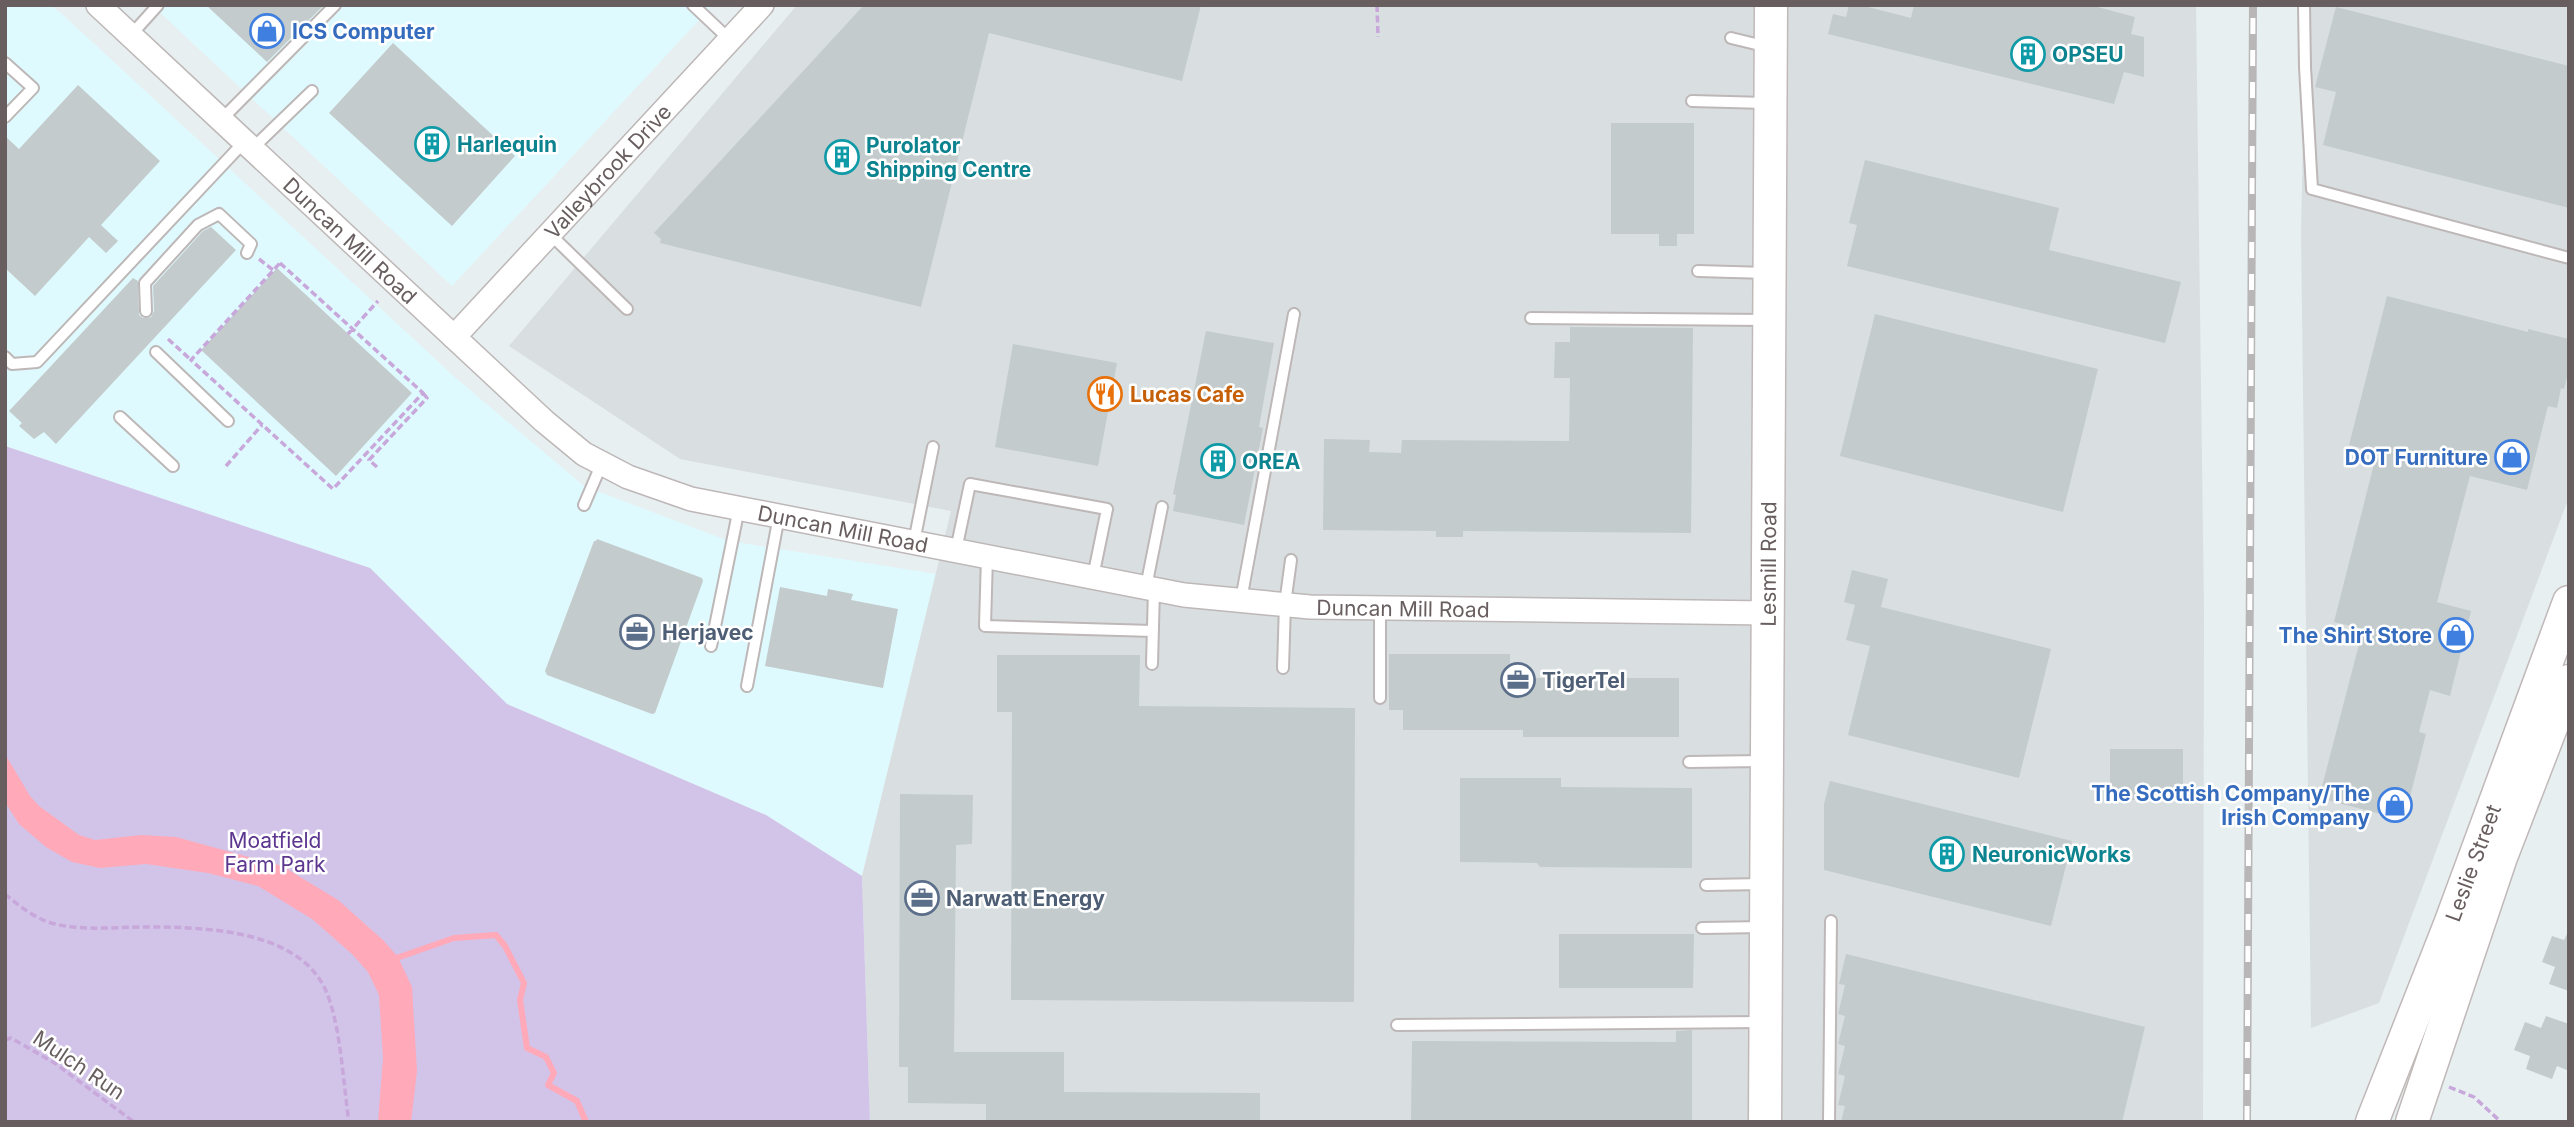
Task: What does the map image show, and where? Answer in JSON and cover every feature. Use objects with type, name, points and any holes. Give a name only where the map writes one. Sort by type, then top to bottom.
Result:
[{"type":"street","name":"Duncan Mill Road","points":[[99,5],[544,421],[584,454],[628,477],[691,499],[1184,594],[1285,604],[1380,608],[1768,613]]},
{"type":"street","name":"Valleybrook Drive","points":[[454,337],[762,5]]},
{"type":"street","name":"Lesmill Road","points":[[1765,1122],[1771,5]]},
{"type":"street","name":"Leslie Street","points":[[2371,1122],[2469,876],[2569,602]]},
{"type":"street","name":"Leslie Street","points":[[2412,1122],[2501,856],[2569,681]]},
{"type":"lane","points":[[131,35],[158,5]]},
{"type":"lane","points":[[222,119],[335,5]]},
{"type":"lane","points":[[693,5],[730,40]]},
{"type":"lane","points":[[2304,5],[2312,188],[2569,258]]},
{"type":"lane","points":[[1731,38],[1771,48]]},
{"type":"lane","points":[[5,63],[33,88],[5,117]]},
{"type":"lane","points":[[5,357],[12,364],[37,362],[249,145],[312,91]]},
{"type":"lane","points":[[1692,101],[1770,103]]},
{"type":"lane","points":[[146,311],[145,284],[198,225],[219,215],[251,244],[247,253]]},
{"type":"lane","points":[[550,234],[627,309]]},
{"type":"lane","points":[[1698,271],[1769,273]]},
{"type":"lane","points":[[1241,600],[1294,314]]},
{"type":"lane","points":[[1531,318],[1769,320]]},
{"type":"lane","points":[[156,352],[228,421]]},
{"type":"lane","points":[[120,417],[173,466]]},
{"type":"lane","points":[[914,542],[933,447]]},
{"type":"lane","points":[[584,505],[602,463]]},
{"type":"lane","points":[[956,550],[970,484],[1107,509],[1093,577]]},
{"type":"lane","points":[[1152,664],[1150,588],[1161,506]]},
{"type":"lane","points":[[710,646],[739,508]]},
{"type":"lane","points":[[747,685],[779,516]]},
{"type":"lane","points":[[987,556],[985,626],[1153,631]]},
{"type":"lane","points":[[1283,668],[1285,604],[1291,560]]},
{"type":"lane","points":[[1380,608],[1380,698]]},
{"type":"lane","points":[[1689,762],[1767,761]]},
{"type":"lane","points":[[1706,885],[1766,884]]},
{"type":"lane","points":[[1829,1122],[1831,921]]},
{"type":"lane","points":[[1702,928],[1766,927]]},
{"type":"lane","points":[[1397,1025],[1766,1022]]},
{"type":"path","points":[[1377,5],[1378,37]]},
{"type":"path","points":[[264,262],[273,270]]},
{"type":"path","points":[[191,360],[280,263],[427,398],[369,460],[377,467]]},
{"type":"path","points":[[348,334],[378,301]]},
{"type":"path","points":[[168,339],[333,489],[423,393]]},
{"type":"path","points":[[226,466],[262,425]]},
{"type":"path","points":[[5,894],[36,916],[53,924],[79,928],[190,929],[245,936],[265,940],[302,960],[315,973],[326,991],[337,1032],[349,1122]]},
{"type":"path","name":"Mulch Run","points":[[5,1040],[11,1038],[56,1063],[134,1122]]},
{"type":"path","points":[[2449,1087],[2474,1097],[2501,1122]]},
{"type":"shaded area","points":[[5,5],[50,5],[62,14],[458,380],[584,486],[729,541],[936,574],[862,876],[766,815],[507,704],[370,568],[5,446]]},
{"type":"shaded area","points":[[152,5],[713,5],[452,286]]},
{"type":"shaded area","points":[[797,5],[2196,5],[2204,612],[2203,1122],[870,1122],[862,876],[951,511],[680,459],[509,346]]},
{"type":"shaded area","points":[[2306,5],[2569,5],[2569,497],[2379,1003],[2311,1028],[2301,231]]},
{"type":"shaded area","points":[[5,754],[39,806],[79,835],[95,840],[141,835],[176,837],[282,866],[338,900],[383,940],[398,957],[412,987],[417,1071],[411,1122],[378,1122],[383,1058],[379,995],[368,972],[352,954],[312,919],[258,886],[208,873],[146,864],[100,868],[72,862],[46,847],[19,824],[5,802]]},
{"type":"green space","name":"Moatfield Farm Park","points":[[5,446],[370,568],[507,704],[766,815],[862,876],[870,1122],[5,1122]]},
{"type":"building","points":[[206,5],[324,5],[267,62]]},
{"type":"building","name":"Purolator Shipping Centre","points":[[864,5],[1201,5],[1182,81],[989,33],[921,307],[660,243],[661,239],[654,233]]},
{"type":"building","name":"OPSEU","points":[[1849,5],[1860,5],[1911,18],[1914,5],[2090,5],[2135,17],[2131,34],[2144,37],[2144,77],[2124,72],[2114,104],[1828,34],[1833,14],[1846,17]]},
{"type":"building","points":[[2336,7],[2569,66],[2569,208],[2323,145],[2336,92],[2315,87]]},
{"type":"building","name":"Harlequin","points":[[393,43],[515,156],[452,226],[329,113]]},
{"type":"building","points":[[78,85],[160,161],[101,225],[118,241],[106,253],[89,237],[35,296],[5,268],[5,136],[19,149]]},
{"type":"building","points":[[1611,123],[1694,123],[1694,234],[1677,234],[1677,246],[1659,246],[1659,234],[1611,234]]},
{"type":"building","points":[[1865,160],[2059,208],[2049,250],[2181,282],[2165,343],[1847,266],[1857,225],[1849,223]]},
{"type":"building","points":[[211,227],[236,250],[56,444],[44,432],[34,439],[19,426],[22,423],[9,411],[133,278],[138,281],[139,315],[143,318],[151,317],[154,311],[153,286],[203,231]]},
{"type":"building","points":[[277,268],[412,393],[336,476],[201,350]]},
{"type":"building","points":[[2387,296],[2528,332],[2528,329],[2569,339],[2569,369],[2564,389],[2561,388],[2557,408],[2548,406],[2527,490],[2470,476],[2437,602],[2471,611],[2450,696],[2430,690],[2419,732],[2426,734],[2404,820],[2319,798],[2363,629],[2334,622],[2377,452],[2349,445]]},
{"type":"building","points":[[1875,314],[2098,369],[2063,512],[1840,456]]},
{"type":"building","points":[[1570,327],[1693,328],[1691,533],[1463,531],[1463,537],[1436,537],[1436,531],[1323,530],[1324,439],[1370,440],[1369,452],[1401,453],[1402,440],[1569,441],[1570,378],[1554,378],[1555,342],[1570,342]]},
{"type":"building","name":"OREA","points":[[1206,331],[1274,343],[1259,427],[1263,428],[1244,525],[1173,511],[1176,495],[1173,494]]},
{"type":"building","points":[[1013,344],[1117,363],[1098,466],[995,447]]},
{"type":"building","points":[[597,539],[702,578],[703,581],[655,713],[652,714],[547,675],[545,671]]},
{"type":"building","points":[[1852,570],[1888,579],[1881,607],[2051,649],[2019,778],[1848,735],[1870,646],[1846,640],[1855,605],[1844,602]]},
{"type":"building","points":[[780,587],[827,596],[828,589],[853,594],[851,600],[898,609],[883,688],[765,666]]},
{"type":"building","points":[[1389,654],[1510,654],[1510,673],[1524,674],[1524,678],[1679,678],[1679,737],[1523,737],[1523,730],[1403,730],[1403,710],[1389,710]]},
{"type":"building","points":[[997,655],[1140,655],[1139,706],[1355,708],[1354,1002],[1011,1000],[1012,712],[997,712]]},
{"type":"building","points":[[2110,749],[2183,749],[2183,800],[2110,800]]},
{"type":"building","points":[[1460,778],[1561,778],[1561,787],[1692,788],[1692,868],[1540,867],[1537,863],[1460,862]]},
{"type":"building","name":"NeuronicWorks","points":[[1830,781],[2072,841],[2051,926],[1824,870],[1824,804]]},
{"type":"building","points":[[900,794],[973,795],[972,844],[956,845],[954,1052],[1064,1052],[1064,1092],[1260,1093],[1260,1122],[986,1122],[986,1104],[908,1103],[908,1067],[899,1067]]},
{"type":"building","points":[[1559,934],[1694,934],[1693,988],[1559,988]]},
{"type":"building","points":[[2567,934],[2569,991],[2549,984],[2555,967],[2542,962],[2552,936],[2564,940]]},
{"type":"building","points":[[1846,954],[2145,1027],[2122,1122],[1841,1122],[1845,1106],[1838,1105],[1845,1076],[1838,1074],[1845,1046],[1838,1044],[1845,1016],[1838,1014],[1845,985],[1839,984]]},
{"type":"building","points":[[2546,1016],[2569,1024],[2569,1071],[2557,1066],[2552,1079],[2526,1069],[2530,1056],[2514,1050],[2525,1022],[2541,1028]]},
{"type":"building","points":[[1692,1030],[1692,1122],[1411,1122],[1412,1041],[1676,1042],[1676,1031]]},
{"type":"waterway","points":[[391,960],[454,938],[496,935],[505,946],[524,983],[520,1000],[527,1048],[546,1057],[554,1073],[548,1085],[577,1101],[586,1122]]},
{"type":"railway","points":[[2247,1122],[2253,5]]},
{"type":"place","name":"ICS Computer","points":[[267,31]]},
{"type":"place","name":"OPSEU","points":[[2028,54]]},
{"type":"place","name":"Harlequin","points":[[432,144]]},
{"type":"place","name":"Purolator Shipping Centre","points":[[842,157]]},
{"type":"place","name":"Lucas Cafe","points":[[1105,394]]},
{"type":"place","name":"DOT Furniture","points":[[2512,457]]},
{"type":"place","name":"OREA","points":[[1218,461]]},
{"type":"place","name":"Herjavec","points":[[637,632]]},
{"type":"place","name":"The Shirt Store","points":[[2456,635]]},
{"type":"place","name":"TigerTel","points":[[1518,680]]},
{"type":"place","name":"The Scottish Company/The Irish Company","points":[[2395,805]]},
{"type":"place","name":"NeuronicWorks","points":[[1947,854]]},
{"type":"place","name":"Narwatt Energy","points":[[922,898]]}]
